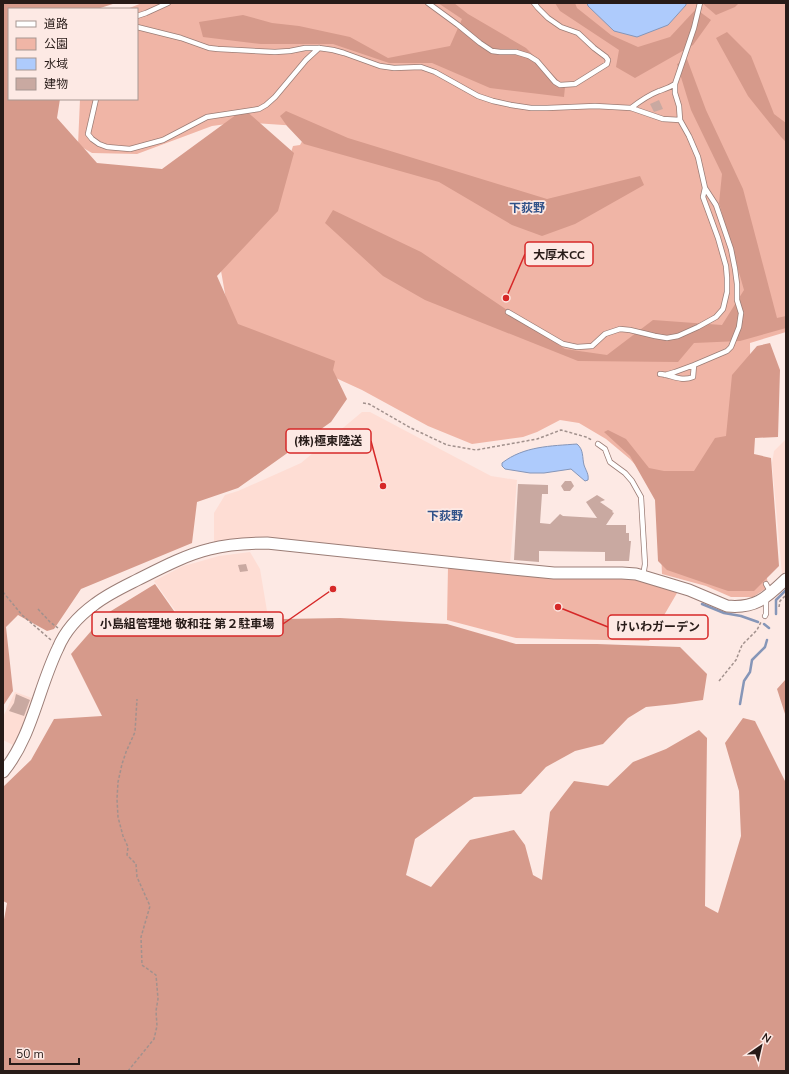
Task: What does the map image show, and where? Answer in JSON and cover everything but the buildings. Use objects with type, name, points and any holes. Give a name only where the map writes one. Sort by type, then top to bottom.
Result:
[{"type":"street","points":[[3,772],[11,763],[25,737],[58,646],[66,634],[84,614],[95,604],[118,590],[165,566],[210,549],[239,544],[267,543],[554,573],[636,574],[689,590],[727,606],[741,607],[755,604],[786,579]]},
{"type":"lane","points":[[138,16],[168,3]]},
{"type":"lane","points":[[428,3],[492,51],[516,52],[529,56],[537,61],[555,82],[560,85],[575,84],[607,64],[608,60],[606,57],[578,33],[561,27],[553,22],[534,3]]},
{"type":"lane","points":[[694,364],[693,377],[689,379],[678,379],[663,374],[675,372],[694,364],[717,356],[727,351],[731,347],[739,327],[741,313],[737,300],[737,284],[731,249],[716,205],[705,188],[698,157],[680,120],[679,106],[675,94],[674,84],[694,28],[700,3]]},
{"type":"lane","points":[[138,27],[181,38],[209,48],[275,52],[305,48],[319,48],[344,53],[380,66],[394,68],[421,67],[435,72],[478,96],[512,105],[542,108],[595,106],[631,108],[663,119],[680,120]]},
{"type":"lane","points":[[96,100],[88,134],[98,144],[107,147],[130,149],[163,140],[207,117],[259,109],[275,97],[306,60],[319,48]]},
{"type":"lane","points":[[631,108],[639,101],[661,90],[669,88],[674,84]]},
{"type":"lane","points":[[508,312],[563,344],[577,347],[592,346],[605,334],[620,329],[667,338],[678,336],[716,317],[723,309],[727,292],[726,266],[703,196],[705,188]]},
{"type":"lane","points":[[598,444],[605,449],[610,462],[625,473],[632,481],[641,497],[645,564],[643,576]]},
{"type":"lane","points":[[765,616],[768,592]]},
{"type":"path","points":[[362,403],[369,404],[411,428],[447,445],[476,450],[537,438],[561,430],[586,437],[598,444]]},
{"type":"path","points":[[3,592],[22,616],[58,646]]},
{"type":"path","points":[[779,607],[780,601],[786,595]]},
{"type":"path","points":[[38,609],[50,622]]},
{"type":"path","points":[[719,681],[736,660],[742,645],[756,630],[765,616]]},
{"type":"path","points":[[128,1071],[154,1039],[157,1026],[156,1011],[158,999],[156,975],[142,964],[141,937],[150,906],[136,877],[136,864],[127,855],[128,847],[123,836],[118,817],[118,782],[126,752],[136,732],[137,699]]},
{"type":"shaded area","points":[[3,3],[116,3],[100,8],[8,8],[8,100],[60,100],[57,118],[97,163],[162,169],[244,109],[294,153],[278,211],[217,276],[238,324],[335,361],[333,370],[347,399],[331,422],[238,488],[197,502],[192,543],[81,589],[54,629],[47,631],[18,615],[6,627],[13,691],[3,706]]},
{"type":"shaded area","points":[[438,3],[454,3],[468,14],[526,48],[565,87],[564,97],[490,88],[432,63],[389,63],[333,44],[261,44],[203,37],[199,22],[243,15],[272,23],[299,26],[350,37],[388,58],[450,46],[462,19]]},
{"type":"shaded area","points":[[555,3],[575,3],[577,8],[611,35],[638,47],[670,37],[696,9],[711,20],[693,45],[635,78],[616,67],[619,50],[560,11]]},
{"type":"shaded area","points":[[702,3],[739,3],[735,7],[716,15]]},
{"type":"shaded area","points":[[727,32],[751,56],[774,114],[786,123],[786,142],[748,96],[716,38]]},
{"type":"shaded area","points":[[687,59],[706,110],[743,189],[777,318],[786,316],[786,328],[740,341],[694,343],[678,362],[578,361],[425,300],[383,276],[325,223],[333,210],[421,252],[565,349],[607,355],[653,320],[722,325],[744,290],[719,203],[722,174],[691,110],[677,64]]},
{"type":"shaded area","points":[[286,111],[348,138],[547,199],[640,176],[644,185],[575,224],[542,236],[512,225],[439,182],[304,144],[280,116]]},
{"type":"shaded area","points":[[770,343],[780,370],[778,437],[755,438],[754,454],[771,458],[779,566],[754,591],[728,591],[667,570],[658,561],[655,500],[630,456],[604,432],[608,430],[626,439],[649,468],[664,471],[694,471],[715,438],[726,436],[732,375],[757,346]]},
{"type":"shaded area","points":[[362,412],[370,412],[491,476],[517,480],[510,563],[256,537],[214,543],[214,513],[225,495],[238,491],[301,463]]},
{"type":"shaded area","points":[[786,439],[786,571],[782,574],[772,463],[774,451]]},
{"type":"shaded area","points":[[250,552],[260,569],[268,617],[182,620],[154,581],[183,566],[219,556]]},
{"type":"shaded area","points":[[155,584],[181,621],[340,618],[447,624],[516,644],[597,644],[680,647],[707,674],[703,700],[646,707],[628,718],[603,744],[575,751],[546,767],[521,794],[474,797],[415,839],[406,875],[431,887],[470,840],[514,830],[525,845],[533,875],[542,880],[550,812],[574,781],[608,786],[633,762],[666,749],[699,730],[707,738],[705,906],[718,913],[741,836],[739,791],[725,743],[743,718],[755,721],[786,783],[786,1071],[3,1071],[3,925],[7,903],[3,901],[3,787],[31,760],[54,719],[102,716],[71,654],[106,614]]},
{"type":"shaded area","points":[[786,679],[786,717],[777,689]]},
{"type":"shaded area","points":[[15,692],[32,698],[15,746],[3,740],[3,717]]},
{"type":"green space","points":[[142,3],[786,3],[786,332],[750,343],[751,461],[760,516],[768,587],[753,597],[731,597],[706,586],[662,574],[659,502],[650,481],[630,459],[606,439],[579,423],[560,420],[537,432],[523,437],[472,444],[428,426],[362,390],[290,357],[232,334],[220,265],[276,199],[293,146],[300,145],[306,134],[298,126],[241,122],[212,126],[137,154],[92,153],[78,145],[80,100],[138,100],[138,8],[130,8]]},
{"type":"green space","points":[[448,567],[629,576],[677,590],[677,593],[649,641],[516,638],[447,620]]},
{"type":"water","points":[[587,3],[686,3],[686,5],[668,25],[637,37],[614,31],[588,6]]},
{"type":"water","points":[[577,444],[582,451],[584,465],[588,474],[588,480],[585,481],[571,469],[544,473],[530,473],[505,469],[502,466],[502,463],[510,457],[529,450],[548,446]]},
{"type":"waterway","points":[[776,614],[776,600],[786,590]]},
{"type":"waterway","points":[[702,604],[724,613],[741,616],[758,622]]},
{"type":"waterway","points":[[764,624],[769,628]]},
{"type":"waterway","points":[[740,704],[744,681],[750,672],[752,660],[765,647],[767,640]]},
{"type":"place","name":"大厚木CC","points":[[506,298]]},
{"type":"place","name":"(株)極東陸送","points":[[383,486]]},
{"type":"place","name":"小島組管理地 敬和荘 第２駐車場","points":[[333,589]]},
{"type":"place","name":"けいわガーデン","points":[[558,607]]},
{"type":"district","name":"下荻野","points":[[527,208]]},
{"type":"district","name":"下荻野","points":[[445,516]]}]
